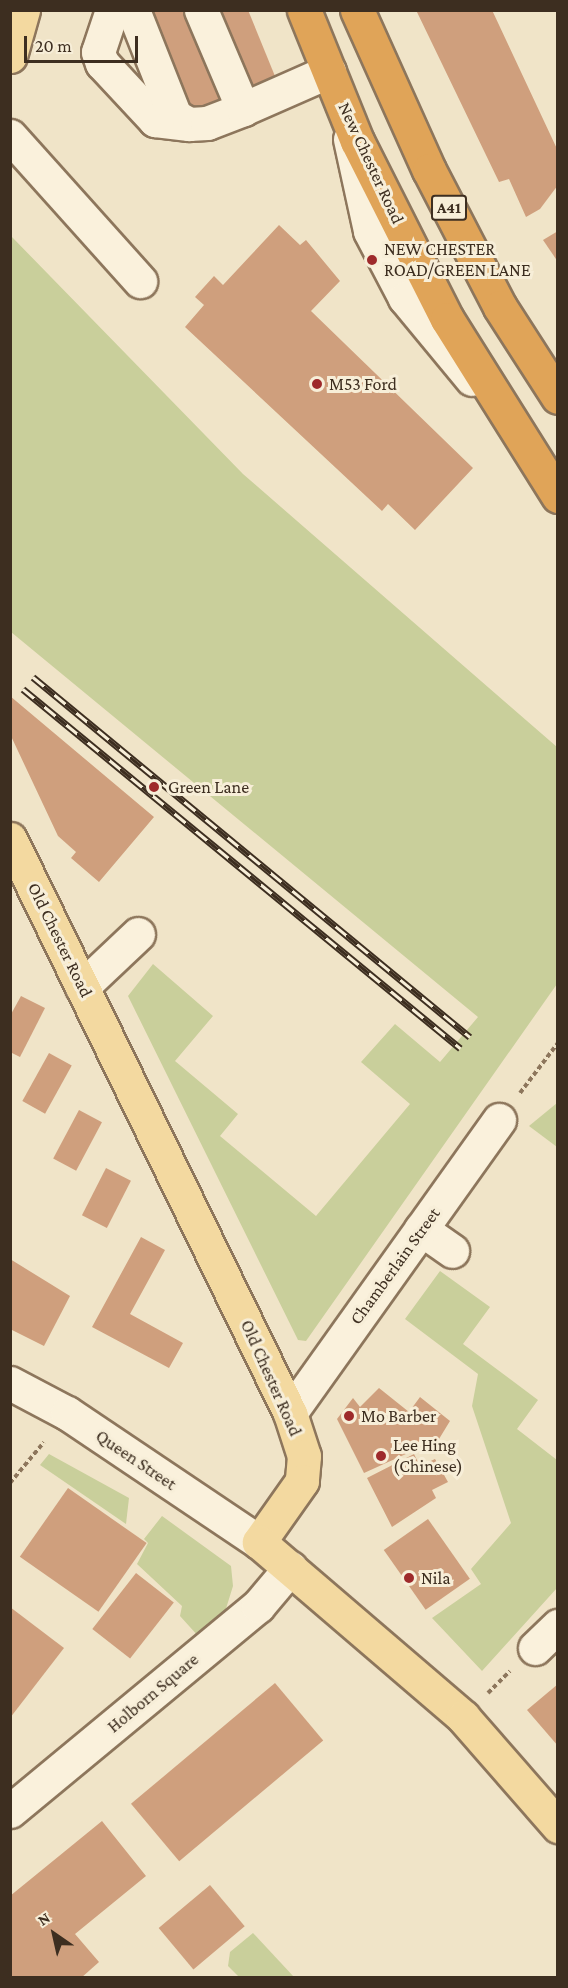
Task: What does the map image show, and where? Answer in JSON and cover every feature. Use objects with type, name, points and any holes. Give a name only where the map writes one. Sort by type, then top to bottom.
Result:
[{"type":"highway","name":"New Chester Road","points":[[304,10],[344,107],[447,319],[512,427],[558,496]]},
{"type":"highway","name":"A41","points":[[357,10],[429,170],[500,307],[558,397]]},
{"type":"main road","points":[[10,56],[23,10]]},
{"type":"main road","name":"Old Chester Road","points":[[10,839],[290,1413],[304,1456],[302,1481],[259,1542]]},
{"type":"main road","points":[[259,1542],[464,1717],[558,1826]]},
{"type":"street","points":[[112,10],[98,52],[102,63],[155,120],[189,124],[243,109],[329,71]]},
{"type":"street","points":[[133,10],[175,116],[189,124]]},
{"type":"street","points":[[201,10],[243,109]]},
{"type":"street","points":[[10,136],[140,281]]},
{"type":"street","points":[[82,987],[138,934]]},
{"type":"street","name":"Chamberlain Street","points":[[290,1413],[422,1229],[483,1166],[499,1120]]},
{"type":"street","points":[[422,1229],[453,1251]]},
{"type":"street","name":"Queen Street","points":[[10,1383],[67,1413],[259,1542]]},
{"type":"street","name":"Holborn Square","points":[[10,1811],[258,1606],[290,1568]]},
{"type":"path","points":[[499,1120],[558,1043]]},
{"type":"path","points":[[10,1484],[67,1413]]},
{"type":"path","points":[[464,1717],[546,1637]]},
{"type":"green space","points":[[11,236],[243,474],[557,747],[557,984],[306,1341],[298,1340],[128,996],[153,964],[213,1016],[175,1061],[238,1114],[220,1136],[316,1216],[410,1104],[361,1062],[395,1024],[440,1062],[478,1017],[11,632]]},
{"type":"green space","points":[[557,1103],[557,1147],[529,1126]]},
{"type":"green space","points":[[440,1271],[490,1307],[463,1344],[538,1400],[517,1429],[557,1460],[557,1588],[482,1671],[432,1618],[481,1584],[471,1569],[511,1523],[472,1406],[478,1374],[405,1319]]},
{"type":"green space","points":[[49,1454],[129,1498],[126,1524],[40,1465]]},
{"type":"green space","points":[[162,1516],[231,1566],[233,1586],[224,1615],[199,1637],[180,1616],[182,1606],[137,1564],[148,1543],[144,1539]]},
{"type":"green space","points":[[253,1933],[294,1977],[239,1977],[228,1966],[230,1952]]},
{"type":"building","points":[[151,10],[248,10],[279,86],[196,120]]},
{"type":"building","points":[[416,10],[492,10],[558,151],[558,185],[540,209],[526,217],[509,179],[499,182]]},
{"type":"building","name":"M53 Ford","points":[[279,225],[300,245],[306,240],[340,281],[311,311],[473,468],[415,530],[388,504],[382,511],[185,327],[204,305],[195,297],[214,276],[223,285]]},
{"type":"building","points":[[558,231],[558,262],[543,240]]},
{"type":"building","points":[[10,696],[154,817],[99,882],[71,858],[76,852],[58,836],[10,734]]},
{"type":"building","points":[[21,996],[45,1008],[20,1057],[10,1052],[10,1016]]},
{"type":"building","points":[[49,1053],[72,1066],[45,1114],[22,1101]]},
{"type":"building","points":[[79,1110],[102,1122],[76,1171],[53,1159]]},
{"type":"building","points":[[106,1168],[131,1181],[107,1228],[82,1215]]},
{"type":"building","points":[[141,1237],[165,1250],[130,1314],[183,1343],[169,1368],[92,1327]]},
{"type":"building","points":[[10,1259],[70,1296],[44,1346],[10,1329]]},
{"type":"building","points":[[379,1388],[409,1412],[420,1397],[450,1421],[439,1439],[364,1473],[337,1419],[353,1398],[360,1407]]},
{"type":"building","points":[[414,1454],[420,1466],[435,1459],[448,1482],[432,1490],[436,1498],[392,1527],[367,1478]]},
{"type":"building","points":[[68,1488],[147,1543],[98,1612],[20,1557]]},
{"type":"building","points":[[428,1519],[470,1579],[426,1610],[384,1550]]},
{"type":"building","points":[[136,1573],[174,1603],[130,1659],[92,1629]]},
{"type":"building","points":[[10,1607],[64,1648],[10,1718]]},
{"type":"building","points":[[275,1683],[323,1740],[179,1861],[131,1804]]},
{"type":"building","points":[[558,1684],[558,1746],[527,1710]]},
{"type":"building","points":[[102,1821],[146,1876],[75,1934],[99,1962],[81,1978],[10,1978],[10,1896]]},
{"type":"building","points":[[210,1885],[245,1926],[193,1969],[159,1928]]},
{"type":"railway","points":[[33,677],[470,1037]]},
{"type":"railway","points":[[23,689],[460,1048]]},
{"type":"place","name":"NEW CHESTER ROAD/GREEN LANE","points":[[372,260]]},
{"type":"place","name":"M53 Ford","points":[[317,384]]},
{"type":"place","name":"Green Lane","points":[[154,787]]},
{"type":"place","name":"Mo Barber","points":[[349,1416]]},
{"type":"place","name":"Lee Hing (Chinese)","points":[[381,1456]]},
{"type":"place","name":"Nila","points":[[409,1578]]}]
